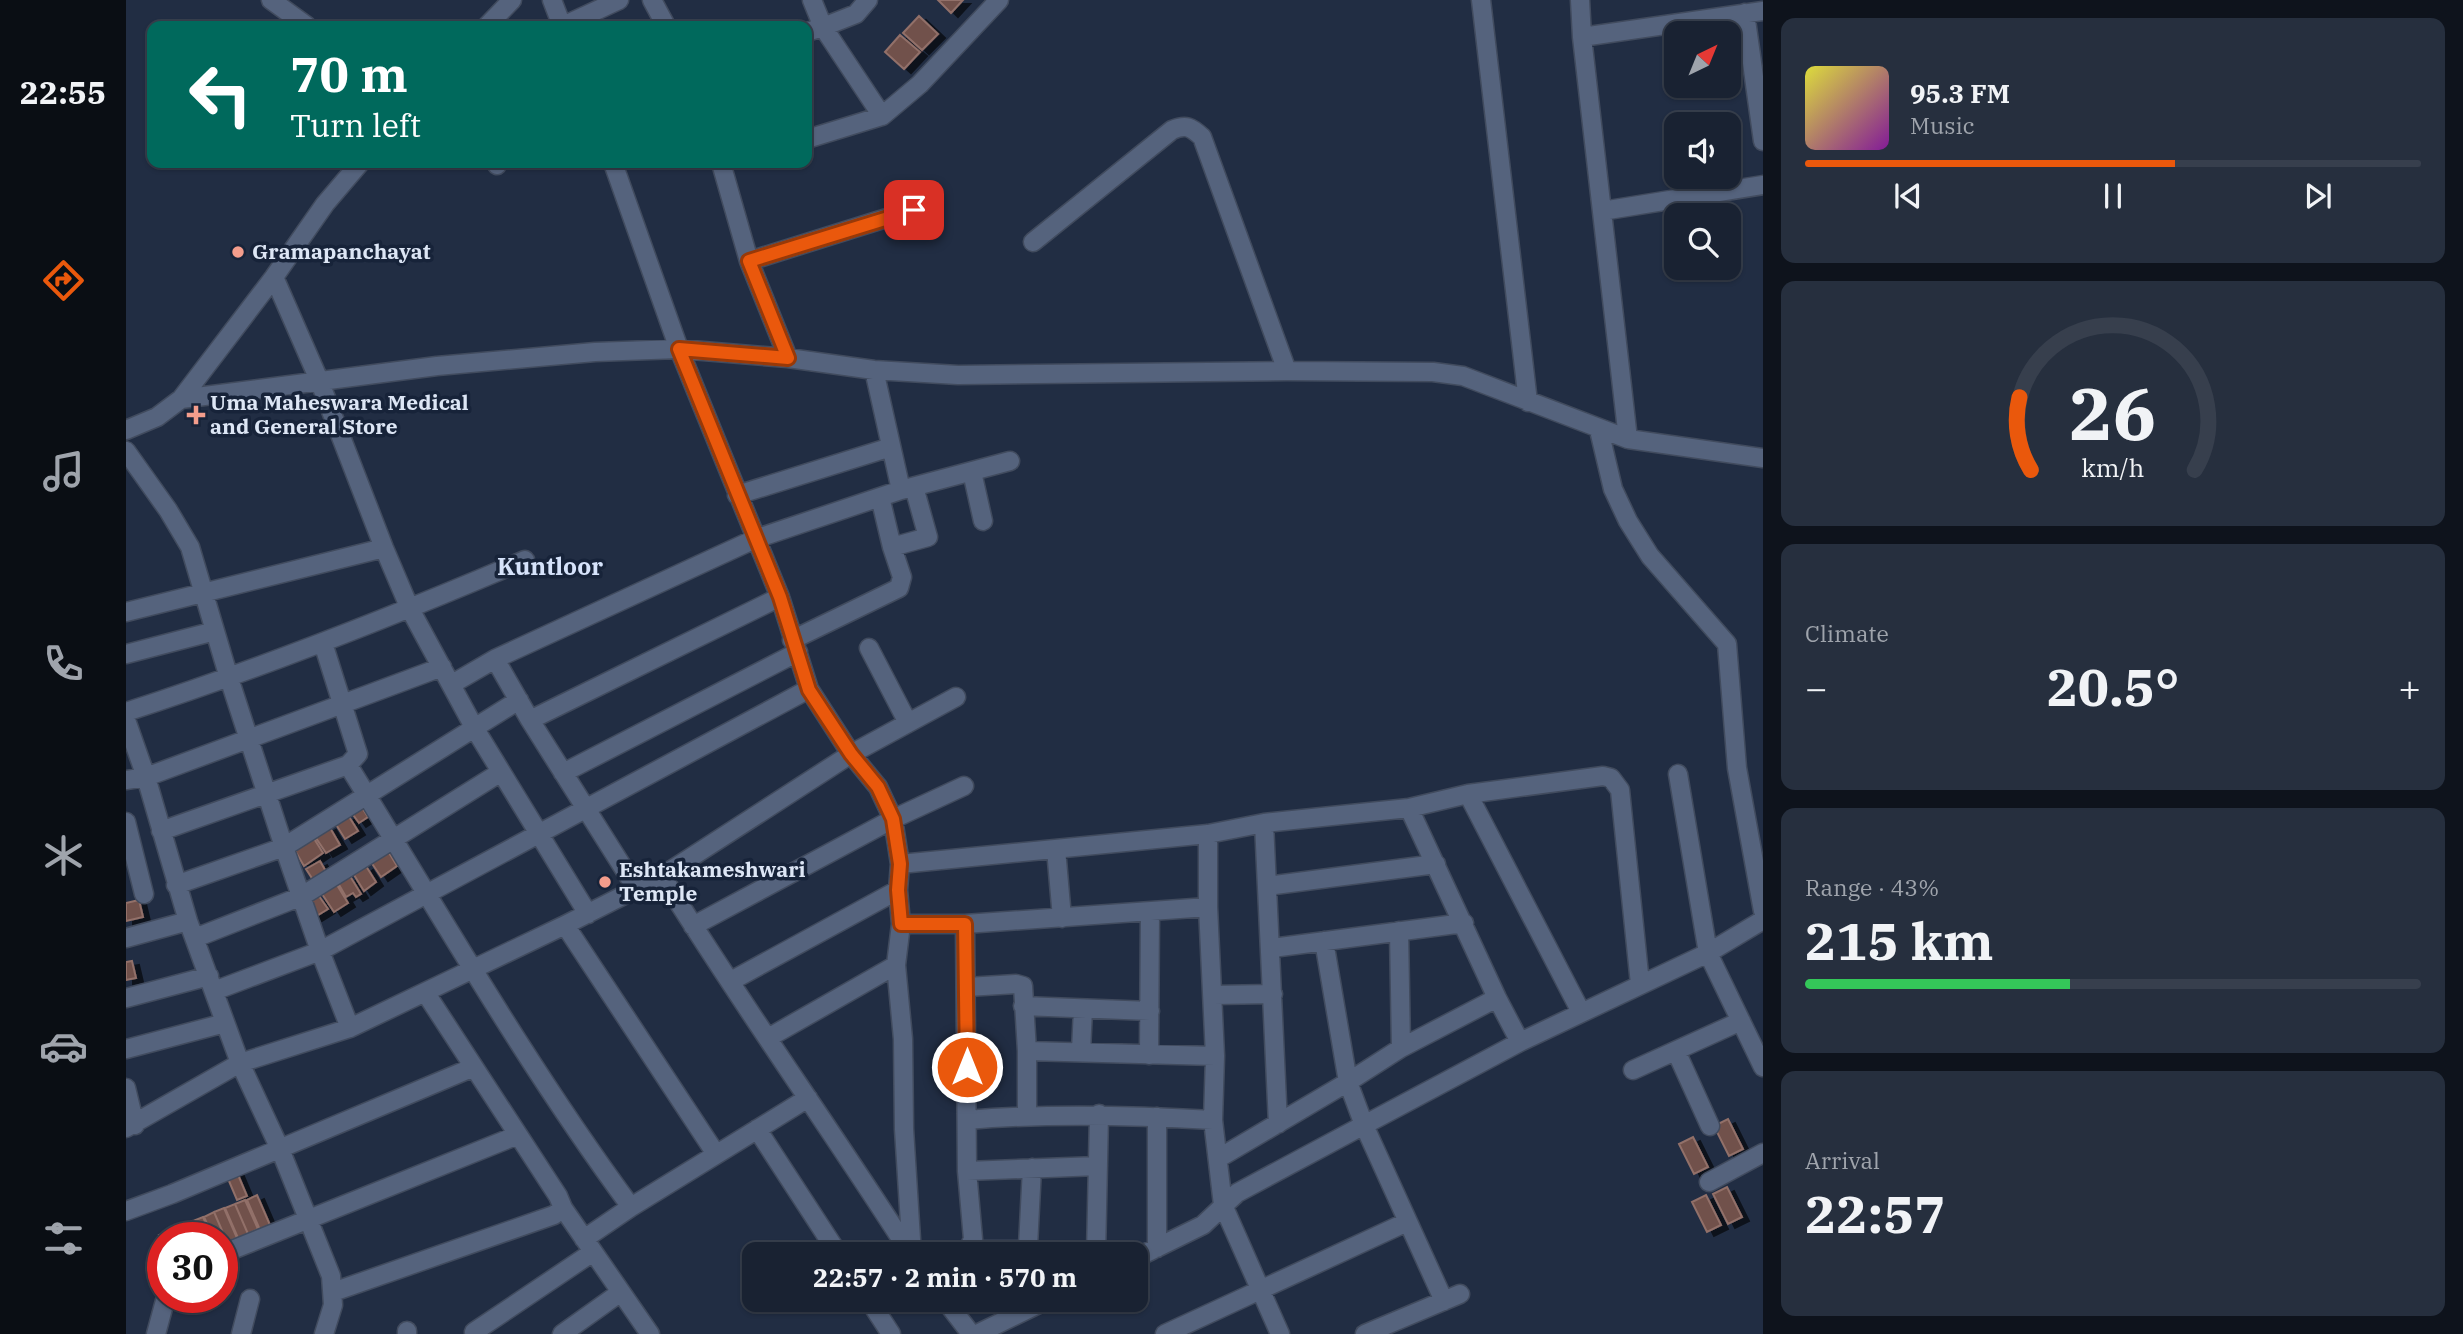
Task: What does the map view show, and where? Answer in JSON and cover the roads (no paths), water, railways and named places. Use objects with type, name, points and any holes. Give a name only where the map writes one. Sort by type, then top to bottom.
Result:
[{"type":"street","points":[[271,0],[300,21]]},
{"type":"street","points":[[552,0],[561,21]]},
{"type":"street","points":[[574,21],[619,0]]},
{"type":"street","points":[[652,0],[663,21]]},
{"type":"street","points":[[812,0],[815,29],[882,116]]},
{"type":"street","points":[[815,29],[856,14],[868,0]]},
{"type":"street","points":[[812,138],[882,116],[920,84],[999,0]]},
{"type":"street","points":[[1481,0],[1528,402]]},
{"type":"street","points":[[1580,0],[1628,439]]},
{"type":"street","points":[[491,21],[508,2]]},
{"type":"street","points":[[1582,37],[1754,12],[1763,141]]},
{"type":"street","points":[[1032,242],[1172,130],[1182,126],[1192,128],[1202,137],[1287,371]]},
{"type":"street","points":[[126,430],[156,417],[181,399],[274,277],[325,204],[356,168]]},
{"type":"street","points":[[615,168],[679,349],[780,597],[809,690],[851,754],[878,787],[893,819],[900,864],[898,890],[901,924],[896,965],[903,1039],[904,1129],[911,1242]]},
{"type":"street","points":[[722,168],[749,261],[788,358]]},
{"type":"street","points":[[1602,211],[1763,185]]},
{"type":"street","points":[[749,261],[928,205]]},
{"type":"street","points":[[274,277],[411,609],[475,729],[588,914]]},
{"type":"street","points":[[181,399],[318,380],[595,352],[679,349],[788,358],[874,370],[958,375],[1433,372],[1463,376],[1628,439],[1763,458]]},
{"type":"street","points":[[874,370],[891,447],[928,537],[892,547]]},
{"type":"street","points":[[1599,430],[1613,489],[1628,521],[1650,556],[1727,644],[1737,768],[1763,911]]},
{"type":"street","points":[[737,495],[891,447]]},
{"type":"street","points":[[126,451],[168,510],[190,547],[284,847],[350,1028]]},
{"type":"street","points":[[452,684],[495,659],[755,539],[880,497],[1010,461]]},
{"type":"street","points":[[972,471],[983,521]]},
{"type":"street","points":[[563,773],[899,588],[902,577],[880,497]]},
{"type":"street","points":[[126,612],[384,548]]},
{"type":"street","points":[[324,1334],[333,1305],[331,1276],[225,1023],[176,885],[146,777],[126,721],[229,678],[411,609],[525,560]]},
{"type":"street","points":[[530,720],[780,597]]},
{"type":"street","points":[[126,654],[215,631]]},
{"type":"street","points":[[161,831],[348,765],[358,754],[323,643]]},
{"type":"street","points":[[869,648],[908,723]]},
{"type":"street","points":[[495,659],[530,720],[636,888]]},
{"type":"street","points":[[126,780],[146,777],[442,667]]},
{"type":"street","points":[[126,998],[211,983],[320,951],[809,690]]},
{"type":"street","points":[[126,1088],[131,1126],[240,1063],[350,1028],[565,926],[662,876],[851,754],[956,697]]},
{"type":"street","points":[[176,885],[284,847],[519,701]]},
{"type":"street","points":[[348,765],[582,1140],[631,1207]]},
{"type":"street","points":[[195,938],[302,896],[501,772]]},
{"type":"street","points":[[1678,774],[1707,953],[1763,1067]]},
{"type":"street","points":[[900,864],[1208,834],[1264,823],[1409,808],[1468,794],[1603,775],[1616,783],[1620,790],[1640,984]]},
{"type":"street","points":[[693,926],[893,819],[964,786]]},
{"type":"street","points":[[1468,794],[1581,1012]]},
{"type":"street","points":[[1409,808],[1520,1042]]},
{"type":"street","points":[[126,822],[144,894]]},
{"type":"street","points":[[1264,823],[1272,948],[1278,1124]]},
{"type":"street","points":[[1208,834],[1208,907],[1214,995],[1213,1120],[1223,1205],[1280,1334]]},
{"type":"street","points":[[1056,849],[1062,918]]},
{"type":"street","points":[[1268,886],[1436,864]]},
{"type":"street","points":[[662,876],[903,1242]]},
{"type":"street","points":[[732,981],[898,890]]},
{"type":"street","points":[[901,924],[965,924],[1208,907]]},
{"type":"street","points":[[1149,1055],[1150,912]]},
{"type":"street","points":[[126,939],[188,920]]},
{"type":"street","points":[[1148,1252],[1203,1225],[1237,1193],[1520,1042],[1707,953],[1763,920]]},
{"type":"street","points":[[1272,948],[1464,923]]},
{"type":"street","points":[[965,924],[967,1171],[973,1240],[971,1242]]},
{"type":"street","points":[[565,926],[716,1154]]},
{"type":"street","points":[[1399,932],[1401,1048]]},
{"type":"street","points":[[1324,941],[1348,1082],[1407,1222],[1452,1298],[1365,1334]]},
{"type":"street","points":[[768,1038],[896,965]]},
{"type":"street","points":[[967,987],[1020,984],[1024,989],[1027,1115]]},
{"type":"street","points":[[425,992],[558,1196],[563,1208],[650,1334]]},
{"type":"street","points":[[1214,995],[1273,994]]},
{"type":"street","points":[[1219,1158],[1401,1048],[1497,998]]},
{"type":"street","points":[[1023,1006],[1150,1011]]},
{"type":"street","points":[[1081,1051],[1083,1009]]},
{"type":"street","points":[[126,1049],[225,1023]]},
{"type":"street","points":[[1633,1070],[1743,1026],[1763,1024]]},
{"type":"street","points":[[1027,1051],[1215,1056]]},
{"type":"street","points":[[1676,1051],[1710,1126]]},
{"type":"street","points":[[126,1211],[172,1195],[474,1067]]},
{"type":"street","points":[[474,1332],[588,1246],[631,1207],[808,1098]]},
{"type":"street","points":[[967,1120],[1027,1115],[1099,1114],[1213,1120]]},
{"type":"street","points":[[1096,1242],[1099,1114]]},
{"type":"street","points":[[1157,1117],[1157,1248]]},
{"type":"street","points":[[757,1129],[831,1242]]},
{"type":"street","points":[[238,1247],[518,1135]]},
{"type":"street","points":[[1709,1182],[1763,1153]]},
{"type":"street","points":[[967,1171],[1098,1166]]},
{"type":"street","points":[[1028,1242],[1032,1168]]},
{"type":"street","points":[[333,1292],[554,1215],[563,1208]]},
{"type":"street","points":[[1165,1334],[1407,1222]]},
{"type":"street","points":[[562,1334],[621,1292]]},
{"type":"street","points":[[241,1334],[250,1299]]},
{"type":"street","points":[[877,1312],[891,1334]]},
{"type":"street","points":[[955,1312],[974,1334],[1021,1312]]},
{"type":"street","points":[[156,1334],[162,1313]]},
{"type":"place","name":"Gramapanchayat","points":[[238,252]]},
{"type":"place","name":"Uma Maheswara Medical and General Store","points":[[196,415]]},
{"type":"place","name":"Eshtakameshwari Temple","points":[[605,882]]},
{"type":"district","name":"Kuntloor","points":[[550,567]]}]
